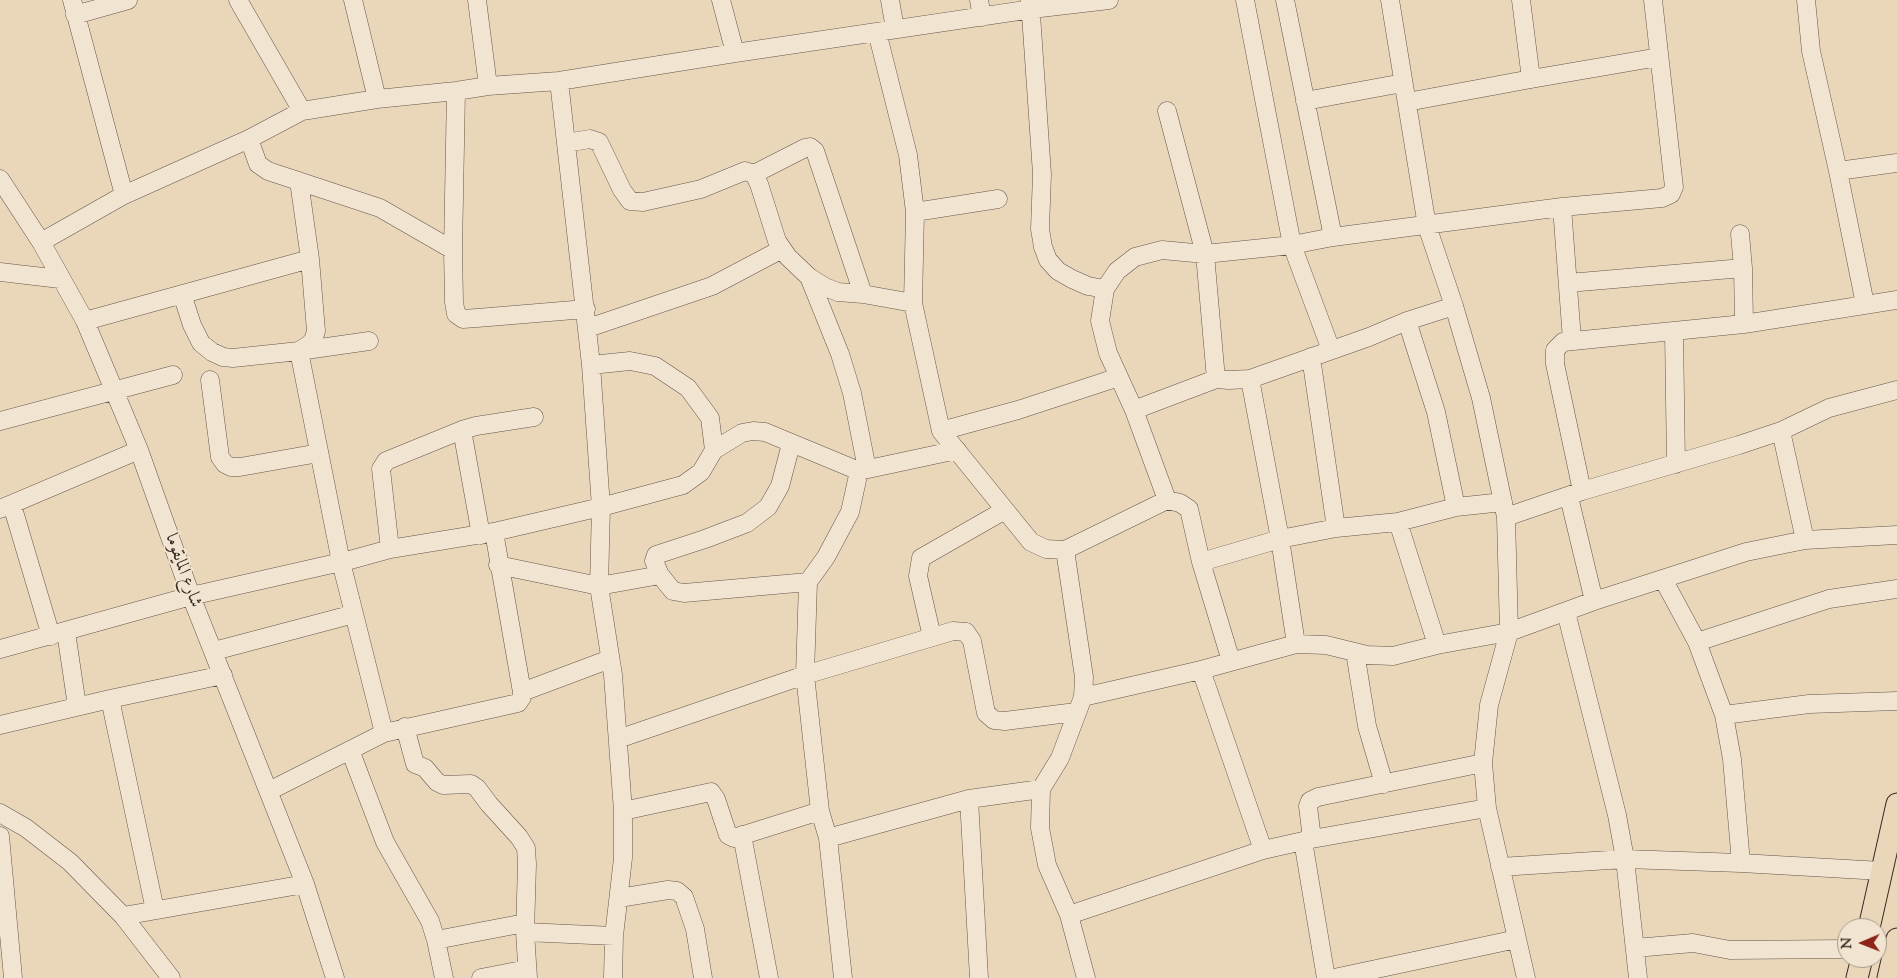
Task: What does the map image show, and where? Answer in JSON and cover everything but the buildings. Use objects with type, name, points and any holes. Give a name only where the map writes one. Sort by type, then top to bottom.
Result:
[{"type":"main road","points":[[1871,918],[1897,804]]},
{"type":"main road","points":[[1888,978],[1897,939]]},
{"type":"street","points":[[124,195],[73,7],[128,0]]},
{"type":"street","points":[[238,0],[302,112]]},
{"type":"street","points":[[353,0],[377,99]]},
{"type":"street","points":[[477,0],[488,86]]},
{"type":"street","points":[[721,0],[735,53]]},
{"type":"street","points":[[890,0],[895,29]]},
{"type":"street","points":[[979,0],[982,18]]},
{"type":"street","points":[[41,242],[124,195],[249,139],[302,112],[377,99],[488,86],[559,81],[895,29],[982,18],[1031,5],[1109,0]]},
{"type":"street","points":[[1245,0],[1292,245],[1331,350]]},
{"type":"street","points":[[1285,0],[1333,237]]},
{"type":"street","points":[[1390,0],[1426,226],[1454,306],[1481,398],[1504,509],[1509,632],[1489,704],[1483,763],[1487,808],[1526,978]]},
{"type":"street","points":[[1521,0],[1531,78]]},
{"type":"street","points":[[1167,500],[1134,410],[1108,352],[1100,321],[1105,289],[1117,271],[1136,257],[1162,250],[1205,254],[1292,245],[1333,237],[1562,207],[1662,198],[1671,194],[1674,187],[1653,0]]},
{"type":"street","points":[[1806,0],[1811,51],[1865,304]]},
{"type":"street","points":[[1031,5],[1042,174],[1040,229],[1044,247],[1048,260],[1058,271],[1088,286],[1105,289]]},
{"type":"street","points":[[877,32],[908,155],[916,212],[913,303],[941,431],[1031,542],[1046,549],[1066,550],[1167,500],[1180,503],[1189,509],[1201,562],[1231,661]]},
{"type":"street","points":[[1407,102],[1531,78],[1659,57]]},
{"type":"street","points":[[559,81],[588,328],[601,507],[599,586],[610,659],[624,811],[623,858],[614,936],[613,978]]},
{"type":"street","points":[[1305,101],[1404,83]]},
{"type":"street","points":[[456,91],[453,250],[456,314],[463,318],[586,309]]},
{"type":"street","points":[[1167,111],[1205,254],[1216,379]]},
{"type":"street","points":[[249,139],[258,164],[268,171],[380,208],[453,250]]},
{"type":"street","points":[[566,143],[590,139],[599,142],[622,190],[630,201],[643,202],[701,190],[745,171],[754,174],[777,241],[788,257],[809,277],[825,287],[838,292],[863,294],[913,303]]},
{"type":"street","points":[[754,174],[805,148],[815,151],[863,294]]},
{"type":"street","points":[[1838,171],[1897,163]]},
{"type":"street","name":"شارع المايقوما","points":[[0,179],[41,242],[85,321],[114,390],[139,450],[190,596],[214,651],[305,884],[335,978]]},
{"type":"street","points":[[299,181],[310,259],[316,331],[313,341],[299,351]]},
{"type":"street","points":[[916,212],[998,199]]},
{"type":"street","points":[[1562,207],[1572,340]]},
{"type":"street","points":[[1740,234],[1744,324]]},
{"type":"street","points":[[588,328],[712,286],[782,249]]},
{"type":"street","points":[[85,321],[310,259]]},
{"type":"street","points":[[1568,284],[1743,268]]},
{"type":"street","points":[[0,272],[60,279]]},
{"type":"street","points":[[809,277],[840,354],[852,393],[863,470],[850,512],[826,556],[808,582],[805,675],[820,811],[828,838],[843,978]]},
{"type":"street","points":[[182,294],[201,342],[212,352],[223,357],[233,358],[299,351],[369,341]]},
{"type":"street","points":[[1594,601],[1555,364],[1555,350],[1563,342],[1744,324],[1897,300]]},
{"type":"street","points":[[1134,410],[1216,379],[1250,379],[1369,337],[1407,321],[1454,306]]},
{"type":"street","points":[[1407,321],[1436,412],[1456,507]]},
{"type":"street","points":[[1674,332],[1676,464]]},
{"type":"street","points":[[299,351],[341,562],[384,734]]},
{"type":"street","points":[[1311,358],[1336,528]]},
{"type":"street","points":[[591,365],[630,361],[655,366],[688,388],[710,418],[714,450]]},
{"type":"street","points":[[0,421],[173,375]]},
{"type":"street","points":[[941,431],[1018,410],[1119,377]]},
{"type":"street","points":[[1250,379],[1280,539],[1296,644]]},
{"type":"street","points":[[210,380],[220,457],[225,464],[231,467],[240,467],[319,453]]},
{"type":"street","points":[[1201,562],[1280,539],[1336,528],[1398,522],[1456,507],[1504,509],[1576,494],[1780,431],[1829,408],[1897,390]]},
{"type":"street","points":[[390,549],[381,469],[386,461],[462,430],[476,426],[534,418]]},
{"type":"street","points":[[269,791],[384,734],[518,703],[522,698],[498,565],[487,533],[462,430]]},
{"type":"street","points":[[1780,431],[1805,540]]},
{"type":"street","points":[[0,649],[190,596],[390,549],[487,533],[601,507],[683,485],[701,472],[714,450],[742,433],[764,432],[791,444],[863,470],[957,450]]},
{"type":"street","points":[[791,444],[780,486],[768,507],[747,523],[656,555],[654,561],[660,575],[673,591],[684,593],[808,582]]},
{"type":"street","points":[[77,706],[58,634],[6,507],[139,450]]},
{"type":"street","points":[[932,637],[918,576],[921,558],[1005,510]]},
{"type":"street","points":[[1398,522],[1437,645]]},
{"type":"street","points":[[618,739],[805,675],[953,631],[966,632],[972,641],[986,713],[994,720],[1005,721],[1080,705],[1296,644],[1326,645],[1367,655],[1393,656],[1437,645],[1509,632],[1594,601],[1746,552],[1805,540],[1897,535]]},
{"type":"street","points":[[1066,550],[1084,677],[1080,705],[1060,758],[1041,789],[1040,828],[1047,865],[1069,915],[1086,978]]},
{"type":"street","points":[[498,565],[599,586],[660,575]]},
{"type":"street","points":[[1663,578],[1697,642],[1724,715],[1732,759],[1741,862]]},
{"type":"street","points":[[1697,642],[1828,599],[1897,589]]},
{"type":"street","points":[[1566,612],[1617,815],[1625,859],[1638,978]]},
{"type":"street","points":[[214,651],[354,614]]},
{"type":"street","points":[[1355,652],[1367,726],[1384,784]]},
{"type":"street","points":[[522,692],[610,659]]},
{"type":"street","points":[[1200,670],[1262,850]]},
{"type":"street","points":[[0,725],[77,706],[223,675]]},
{"type":"street","points":[[110,700],[155,910]]},
{"type":"street","points":[[1724,715],[1809,704],[1897,701]]},
{"type":"street","points":[[405,728],[415,764],[425,768],[443,786],[471,784],[477,788],[519,837],[526,848],[525,928],[528,974],[481,978]]},
{"type":"street","points":[[350,750],[385,842],[430,921],[444,978]]},
{"type":"street","points":[[1326,978],[1307,840],[1308,806],[1310,801],[1318,797],[1483,763]]},
{"type":"street","points":[[828,838],[969,799],[1041,789]]},
{"type":"street","points":[[624,811],[710,792],[716,798],[728,835],[734,838],[820,811]]},
{"type":"street","points":[[969,799],[979,978]]},
{"type":"street","points":[[1069,915],[1262,850],[1307,840],[1487,808]]},
{"type":"street","points":[[0,813],[26,828],[70,862],[123,916],[171,978]]},
{"type":"street","points":[[742,835],[769,978]]},
{"type":"street","points":[[0,836],[13,978]]},
{"type":"street","points":[[1500,867],[1625,859],[1741,862],[1882,871]]},
{"type":"street","points":[[123,916],[305,884]]},
{"type":"street","points":[[619,898],[668,890],[677,891],[684,897],[695,929],[703,978]]},
{"type":"street","points":[[436,940],[525,928],[614,936]]},
{"type":"street","points":[[1334,978],[1408,970],[1518,940]]},
{"type":"street","points":[[1635,948],[1693,943],[1730,950],[1837,949]]}]
